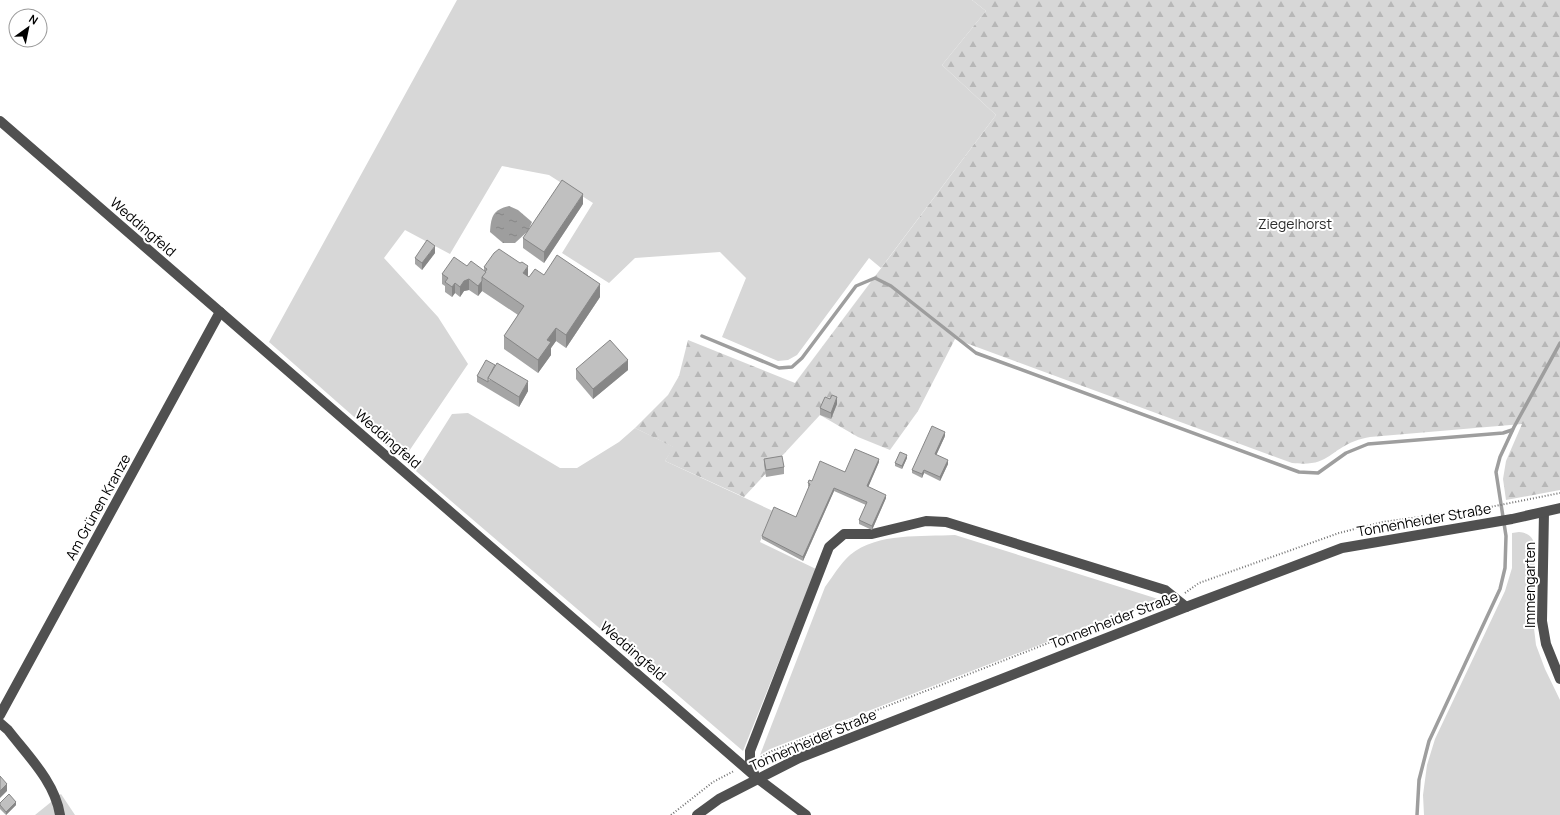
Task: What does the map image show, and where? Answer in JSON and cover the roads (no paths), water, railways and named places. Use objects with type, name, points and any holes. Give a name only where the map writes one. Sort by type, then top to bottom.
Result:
[{"type":"street","name":"Weddingfeld","points":[[0,121],[747,765],[757,778],[806,815]]},
{"type":"street","name":"Am Grünen Kranze","points":[[0,715],[220,312]]},
{"type":"street","name":"Tonnenheider Straße","points":[[697,815],[719,799],[757,778],[799,758],[1186,606],[1342,548],[1512,520],[1560,508]]},
{"type":"street","name":"Immengarten","points":[[1544,512],[1542,621],[1546,644],[1560,679]]},
{"type":"street","points":[[747,765],[750,751],[829,547],[844,534],[872,534],[926,521],[946,522],[1165,590],[1186,606]]},
{"type":"street","points":[[0,723],[8,730],[53,790],[58,803],[60,815]]},
{"type":"water","points":[[509,206],[518,210],[532,222],[528,231],[515,243],[503,243],[490,232],[491,222],[496,212]]},
{"type":"waterway","points":[[702,336],[779,368],[792,367],[802,358],[856,286],[875,278],[891,286],[976,353],[1299,472],[1318,473],[1346,453],[1368,444],[1503,433],[1512,430]]},
{"type":"waterway","points":[[1417,815],[1419,780],[1429,741],[1500,589],[1505,568],[1506,536],[1496,472],[1500,457],[1514,427],[1560,343]]},
{"type":"park label","name":"Ziegelhorst","points":[[1295,224]]}]
